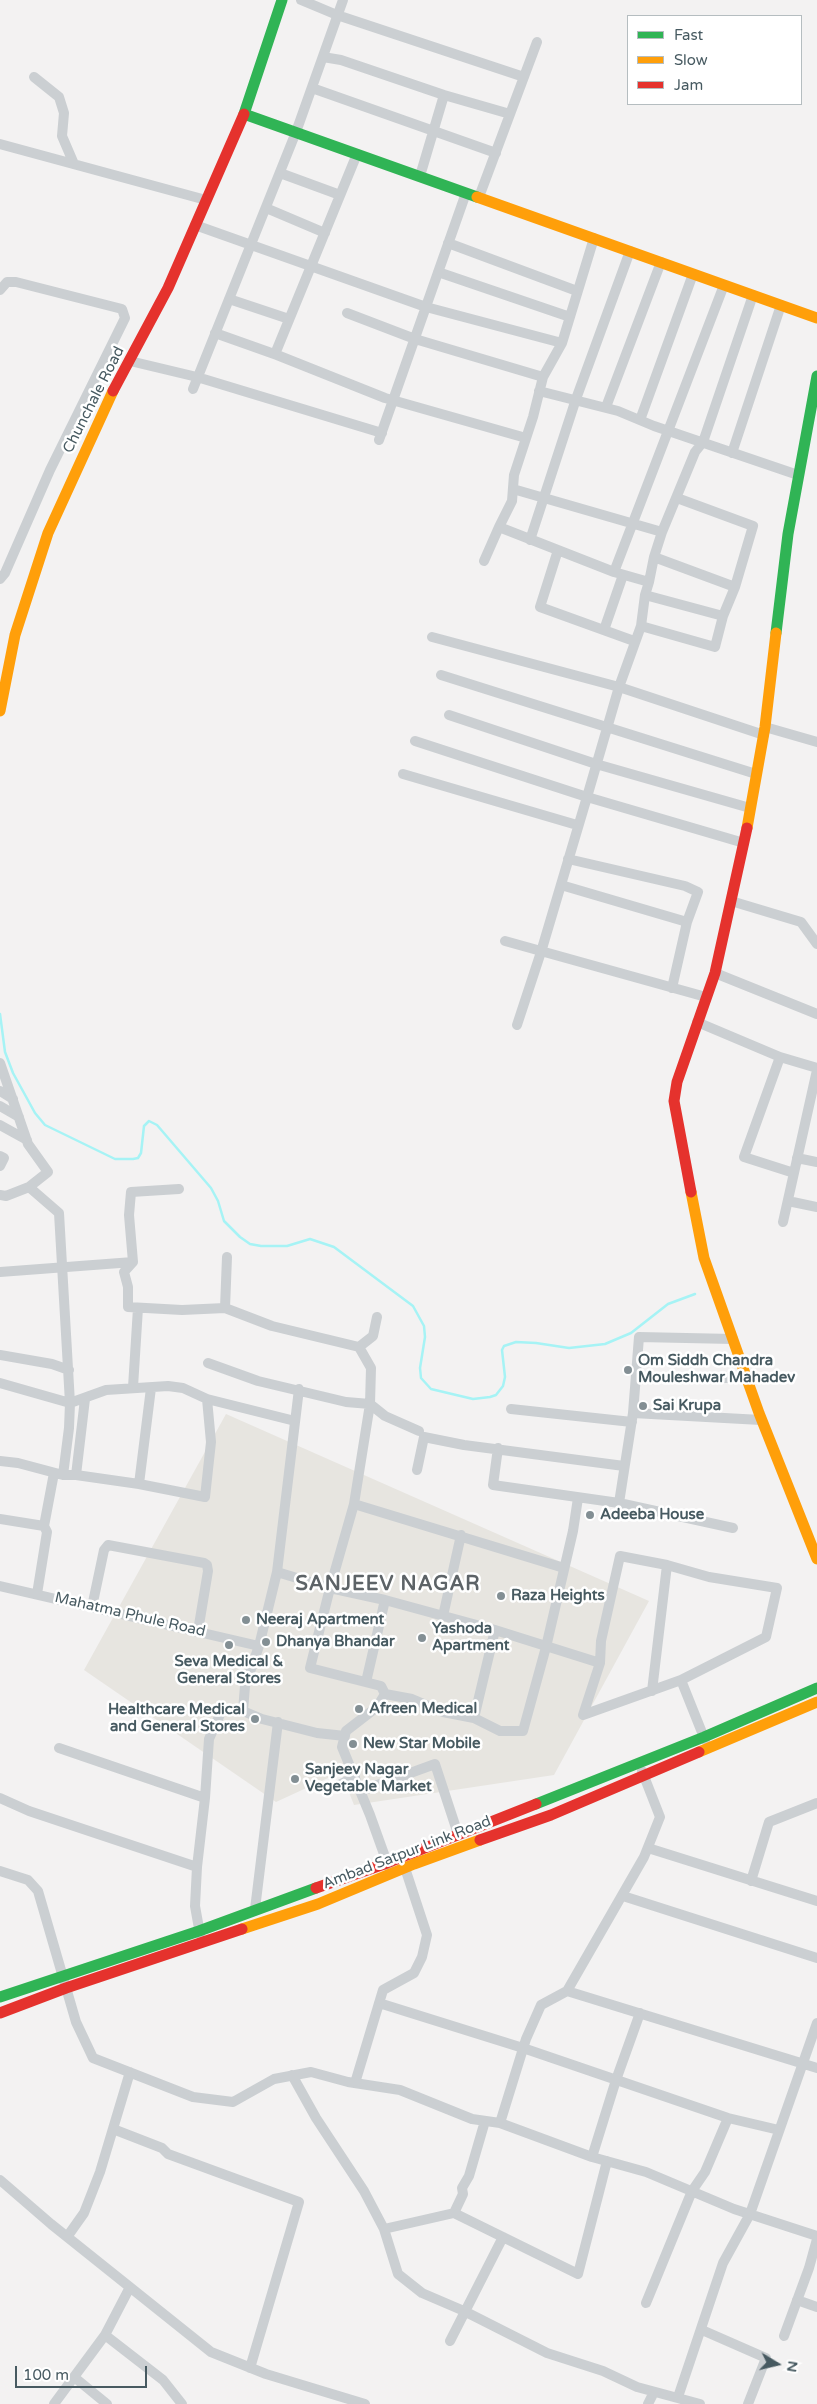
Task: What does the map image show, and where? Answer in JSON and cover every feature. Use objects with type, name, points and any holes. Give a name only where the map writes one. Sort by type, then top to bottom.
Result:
[{"type":"main road","name":"Chunchale Road","points":[[0,711],[10,656],[39,556],[72,477],[157,310],[244,114],[282,0]]},
{"type":"main road","points":[[244,114],[817,318]]},
{"type":"main road","points":[[817,376],[788,534],[765,731],[744,843],[715,972],[677,1082],[674,1101],[704,1258],[761,1420],[817,1559]]},
{"type":"main road","name":"Ambad Satpur Link Road","points":[[0,2013],[66,1988],[204,1944],[318,1904],[458,1834],[639,1763],[817,1688]]},
{"type":"main road","name":"Ambad Satpur Link Road","points":[[0,1997],[199,1931],[255,1909],[389,1868],[405,1868],[550,1815],[817,1702]]},
{"type":"street","points":[[301,0],[337,15],[524,77]]},
{"type":"street","points":[[193,389],[296,132],[343,0]]},
{"type":"street","points":[[479,197],[537,42]]},
{"type":"street","points":[[323,57],[342,60],[444,95],[510,114]]},
{"type":"street","points":[[34,77],[60,97],[64,113],[62,136],[74,164]]},
{"type":"street","points":[[312,88],[496,153]]},
{"type":"street","points":[[420,176],[444,95]]},
{"type":"street","points":[[0,144],[206,200]]},
{"type":"street","points":[[275,354],[357,154]]},
{"type":"street","points":[[280,173],[340,195]]},
{"type":"street","points":[[130,361],[197,377],[380,436],[466,192]]},
{"type":"street","points":[[266,208],[325,233]]},
{"type":"street","points":[[195,225],[251,244],[310,268],[426,307],[562,343]]},
{"type":"street","points":[[484,562],[512,501],[514,475],[543,377],[562,343],[594,238]]},
{"type":"street","points":[[448,243],[577,291]]},
{"type":"street","points":[[530,540],[576,399],[630,251]]},
{"type":"street","points":[[606,407],[661,262]]},
{"type":"street","points":[[438,272],[570,317]]},
{"type":"street","points":[[640,420],[693,274]]},
{"type":"street","points":[[0,290],[7,282],[16,282],[122,309],[125,318],[50,470],[5,573],[0,579]]},
{"type":"street","points":[[604,630],[633,523],[724,285]]},
{"type":"street","points":[[517,1025],[541,952],[606,728],[640,626],[645,594],[662,532],[695,452],[703,442],[753,295]]},
{"type":"street","points":[[229,299],[290,319]]},
{"type":"street","points":[[732,453],[781,305]]},
{"type":"street","points":[[347,313],[415,338],[543,377]]},
{"type":"street","points":[[215,334],[275,354],[393,400],[526,438]]},
{"type":"street","points":[[539,391],[606,407],[668,431],[798,476]]},
{"type":"street","points":[[513,489],[662,532]]},
{"type":"street","points":[[640,626],[715,647],[723,616],[735,587],[753,526],[677,498]]},
{"type":"street","points":[[499,527],[618,574],[649,582]]},
{"type":"street","points":[[558,550],[540,607],[634,641]]},
{"type":"street","points":[[654,557],[735,587]]},
{"type":"street","points":[[645,594],[723,616]]},
{"type":"street","points":[[432,637],[619,687],[765,731],[817,742]]},
{"type":"street","points":[[440,676],[756,774]]},
{"type":"street","points":[[448,715],[596,764],[750,808]]},
{"type":"street","points":[[415,742],[587,797],[744,843]]},
{"type":"street","points":[[403,774],[577,825]]},
{"type":"street","points":[[568,859],[685,886],[698,892],[687,922],[672,988]]},
{"type":"street","points":[[561,885],[687,922]]},
{"type":"street","points":[[731,901],[801,922],[817,944]]},
{"type":"street","points":[[505,941],[706,997]]},
{"type":"street","points":[[715,972],[817,1014]]},
{"type":"street","points":[[697,1022],[817,1069],[812,1112],[797,1158],[783,1222]]},
{"type":"street","points":[[780,1056],[744,1157],[794,1173]]},
{"type":"street","points":[[0,1063],[27,1140],[48,1172],[29,1187],[6,1196],[0,1195]]},
{"type":"street","points":[[0,1091],[13,1099]]},
{"type":"street","points":[[0,1106],[19,1117]]},
{"type":"street","points":[[0,1124],[27,1140]]},
{"type":"street","points":[[0,1156],[4,1158],[0,1166]]},
{"type":"street","points":[[797,1158],[817,1162]]},
{"type":"street","points":[[29,1187],[59,1213],[70,1402],[69,1428],[44,1526],[47,1532],[37,1594]]},
{"type":"street","points":[[179,1189],[131,1192],[129,1216],[133,1262],[124,1272],[128,1287],[128,1307],[207,1310],[225,1308],[272,1326],[359,1347],[371,1368],[370,1404],[354,1504],[310,1668],[381,1686],[385,1694]]},
{"type":"street","points":[[788,1201],[817,1207]]},
{"type":"street","points":[[225,1308],[227,1257]]},
{"type":"street","points":[[0,1272],[133,1262]]},
{"type":"street","points":[[133,1387],[138,1308]]},
{"type":"street","points":[[359,1347],[374,1336],[377,1317]]},
{"type":"street","points":[[619,1503],[633,1418],[638,1337],[733,1340]]},
{"type":"street","points":[[0,1356],[52,1364],[69,1370]]},
{"type":"street","points":[[208,1363],[258,1381],[346,1402],[370,1404],[385,1416],[419,1431]]},
{"type":"street","points":[[636,1378],[746,1378]]},
{"type":"street","points":[[0,1383],[70,1402],[85,1399],[106,1390],[168,1386],[183,1388],[207,1400],[295,1421]]},
{"type":"street","points":[[139,1484],[151,1388]]},
{"type":"street","points":[[242,1711],[245,1686],[259,1646],[276,1572],[299,1390]]},
{"type":"street","points":[[76,1475],[85,1399]]},
{"type":"street","points":[[0,1460],[58,1474],[139,1484],[205,1497],[211,1442],[207,1400]]},
{"type":"street","points":[[511,1409],[633,1418],[761,1420]]},
{"type":"street","points":[[417,1470],[424,1437],[464,1445],[624,1466]]},
{"type":"street","points":[[498,1448],[493,1484],[619,1503],[733,1528]]},
{"type":"street","points":[[385,1694],[412,1699],[443,1712],[474,1718],[500,1732],[523,1731],[546,1647],[578,1498]]},
{"type":"street","points":[[354,1504],[461,1535],[564,1568]]},
{"type":"street","points":[[0,1519],[44,1526]]},
{"type":"street","points":[[443,1616],[461,1535]]},
{"type":"street","points":[[92,1607],[104,1550],[110,1544],[204,1563],[208,1569],[198,1631]]},
{"type":"street","points":[[620,1556],[667,1565],[709,1577],[776,1588],[766,1637],[681,1680],[583,1715],[600,1663],[601,1641],[620,1556]]},
{"type":"street","points":[[652,1691],[667,1565]]},
{"type":"street","points":[[276,1572],[330,1588],[385,1600],[495,1630],[600,1663]]},
{"type":"street","name":"Mahatma Phule Road","points":[[0,1586],[259,1646]]},
{"type":"street","points":[[366,1682],[385,1600]]},
{"type":"street","points":[[474,1718],[495,1630]]},
{"type":"street","points":[[681,1680],[709,1749]]},
{"type":"street","points":[[385,1694],[377,1706],[346,1731],[342,1747],[361,1791],[389,1868]]},
{"type":"street","points":[[204,1944],[199,1931],[195,1906],[196,1867],[205,1798],[209,1739],[222,1710],[242,1711],[262,1719],[317,1733],[345,1736]]},
{"type":"street","points":[[255,1909],[278,1722]]},
{"type":"street","points":[[59,1748],[205,1798]]},
{"type":"street","points":[[500,2122],[524,2048],[541,2005],[567,1991],[648,1848],[660,1818],[639,1763]]},
{"type":"street","points":[[361,1791],[435,1764],[458,1834]]},
{"type":"street","points":[[337,1786],[355,1777]]},
{"type":"street","points":[[0,1798],[29,1811],[196,1867]]},
{"type":"street","points":[[751,1881],[769,1822],[817,1803]]},
{"type":"street","points":[[648,1848],[817,1902]]},
{"type":"street","points":[[355,2083],[383,1990],[414,1973],[422,1957],[427,1936],[405,1868]]},
{"type":"street","points":[[0,1871],[28,1880],[35,1886],[76,2022],[93,2058],[193,2097],[233,2102],[274,2078],[311,2072],[355,2083],[400,2090],[472,2119],[500,2122],[592,2157],[646,2172],[750,2214],[817,2238],[813,2269],[797,2300],[784,2336]]},
{"type":"street","points":[[622,1896],[817,1958]]},
{"type":"street","points":[[567,1991],[817,2068]]},
{"type":"street","points":[[379,2004],[524,2048],[728,2118],[779,2130]]},
{"type":"street","points":[[592,2157],[616,2080],[640,2013]]},
{"type":"street","points":[[678,2397],[723,2263],[750,2214],[817,2023]]},
{"type":"street","points":[[66,2237],[84,2213],[113,2129],[130,2072]]},
{"type":"street","points":[[292,2075],[325,2132],[364,2191],[384,2229],[398,2274],[422,2293],[464,2311],[547,2353],[603,2372],[637,2387],[700,2404]]},
{"type":"street","points":[[646,2303],[692,2191],[705,2172],[728,2118]]},
{"type":"street","points":[[454,2213],[463,2194],[462,2188],[468,2176],[485,2121]]},
{"type":"street","points":[[113,2129],[162,2148],[168,2154],[299,2202],[250,2368]]},
{"type":"street","points":[[384,2229],[454,2213],[578,2274],[607,2161]]},
{"type":"street","points":[[0,2180],[66,2237],[211,2352],[250,2368],[352,2402],[365,2404]]},
{"type":"street","points":[[450,2341],[502,2237]]},
{"type":"street","points":[[54,2404],[105,2335],[130,2287]]},
{"type":"street","points":[[797,2300],[817,2307]]},
{"type":"street","points":[[702,2330],[766,2358],[748,2404]]},
{"type":"street","points":[[105,2335],[163,2380],[182,2404]]},
{"type":"street","points":[[74,2377],[106,2404]]},
{"type":"street","points":[[648,2404],[654,2392]]},
{"type":"shaded area","points":[[226,1414],[649,1601],[554,1775],[354,1805],[341,1772],[276,1802],[84,1670]]},
{"type":"waterway","points":[[0,1014],[5,1052],[13,1073],[35,1113],[45,1125],[115,1159],[138,1158],[141,1153],[144,1126],[149,1121],[157,1125],[211,1188],[218,1201],[224,1221],[240,1237],[250,1244],[261,1246],[287,1246],[310,1239],[334,1247],[413,1306],[424,1326],[425,1337],[420,1368],[421,1378],[431,1389],[473,1399],[496,1395],[503,1386],[505,1377],[502,1350],[504,1346],[516,1342],[569,1348],[605,1344],[631,1333],[668,1304],[695,1294]]},
{"type":"traffic: fast","points":[[282,0],[244,114],[477,197]]},
{"type":"traffic: fast","points":[[776,633],[788,534],[817,376]]},
{"type":"traffic: fast","points":[[536,1804],[704,1737],[817,1688]]},
{"type":"traffic: fast","points":[[0,1997],[199,1931],[316,1888]]},
{"type":"traffic: slow","points":[[477,197],[817,318]]},
{"type":"traffic: slow","points":[[0,711],[15,635],[48,533],[113,391]]},
{"type":"traffic: slow","points":[[747,828],[765,727],[776,633]]},
{"type":"traffic: slow","points":[[691,1192],[704,1258],[759,1413],[817,1559]]},
{"type":"traffic: slow","points":[[699,1752],[817,1702]]},
{"type":"traffic: slow","points":[[242,1929],[318,1904],[414,1864],[480,1840]]},
{"type":"traffic: jam","points":[[113,391],[168,288],[244,114]]},
{"type":"traffic: jam","points":[[691,1192],[674,1101],[677,1082],[715,973],[747,828]]},
{"type":"traffic: jam","points":[[480,1840],[551,1815],[699,1752]]},
{"type":"traffic: jam","points":[[316,1888],[387,1863],[536,1804]]},
{"type":"traffic: jam","points":[[0,2013],[66,1988],[242,1929]]},
{"type":"place","name":"Om Siddh Chandra Mouleshwar Mahadev","points":[[628,1370]]},
{"type":"place","name":"Sai Krupa","points":[[643,1406]]},
{"type":"place","name":"Adeeba House","points":[[590,1515]]},
{"type":"place","name":"Raza Heights","points":[[501,1596]]},
{"type":"place","name":"Neeraj Apartment","points":[[246,1620]]},
{"type":"place","name":"Yashoda Apartment","points":[[422,1638]]},
{"type":"place","name":"Dhanya Bhandar","points":[[266,1642]]},
{"type":"place","name":"Seva Medical & General Stores","points":[[229,1645]]},
{"type":"place","name":"Afreen Medical","points":[[359,1709]]},
{"type":"place","name":"Healthcare Medical and General Stores","points":[[255,1719]]},
{"type":"place","name":"New Star Mobile","points":[[353,1744]]},
{"type":"place","name":"Sanjeev Nagar Vegetable Market","points":[[295,1779]]},
{"type":"district","name":"SANJEEV NAGAR","points":[[388,1585]]}]
